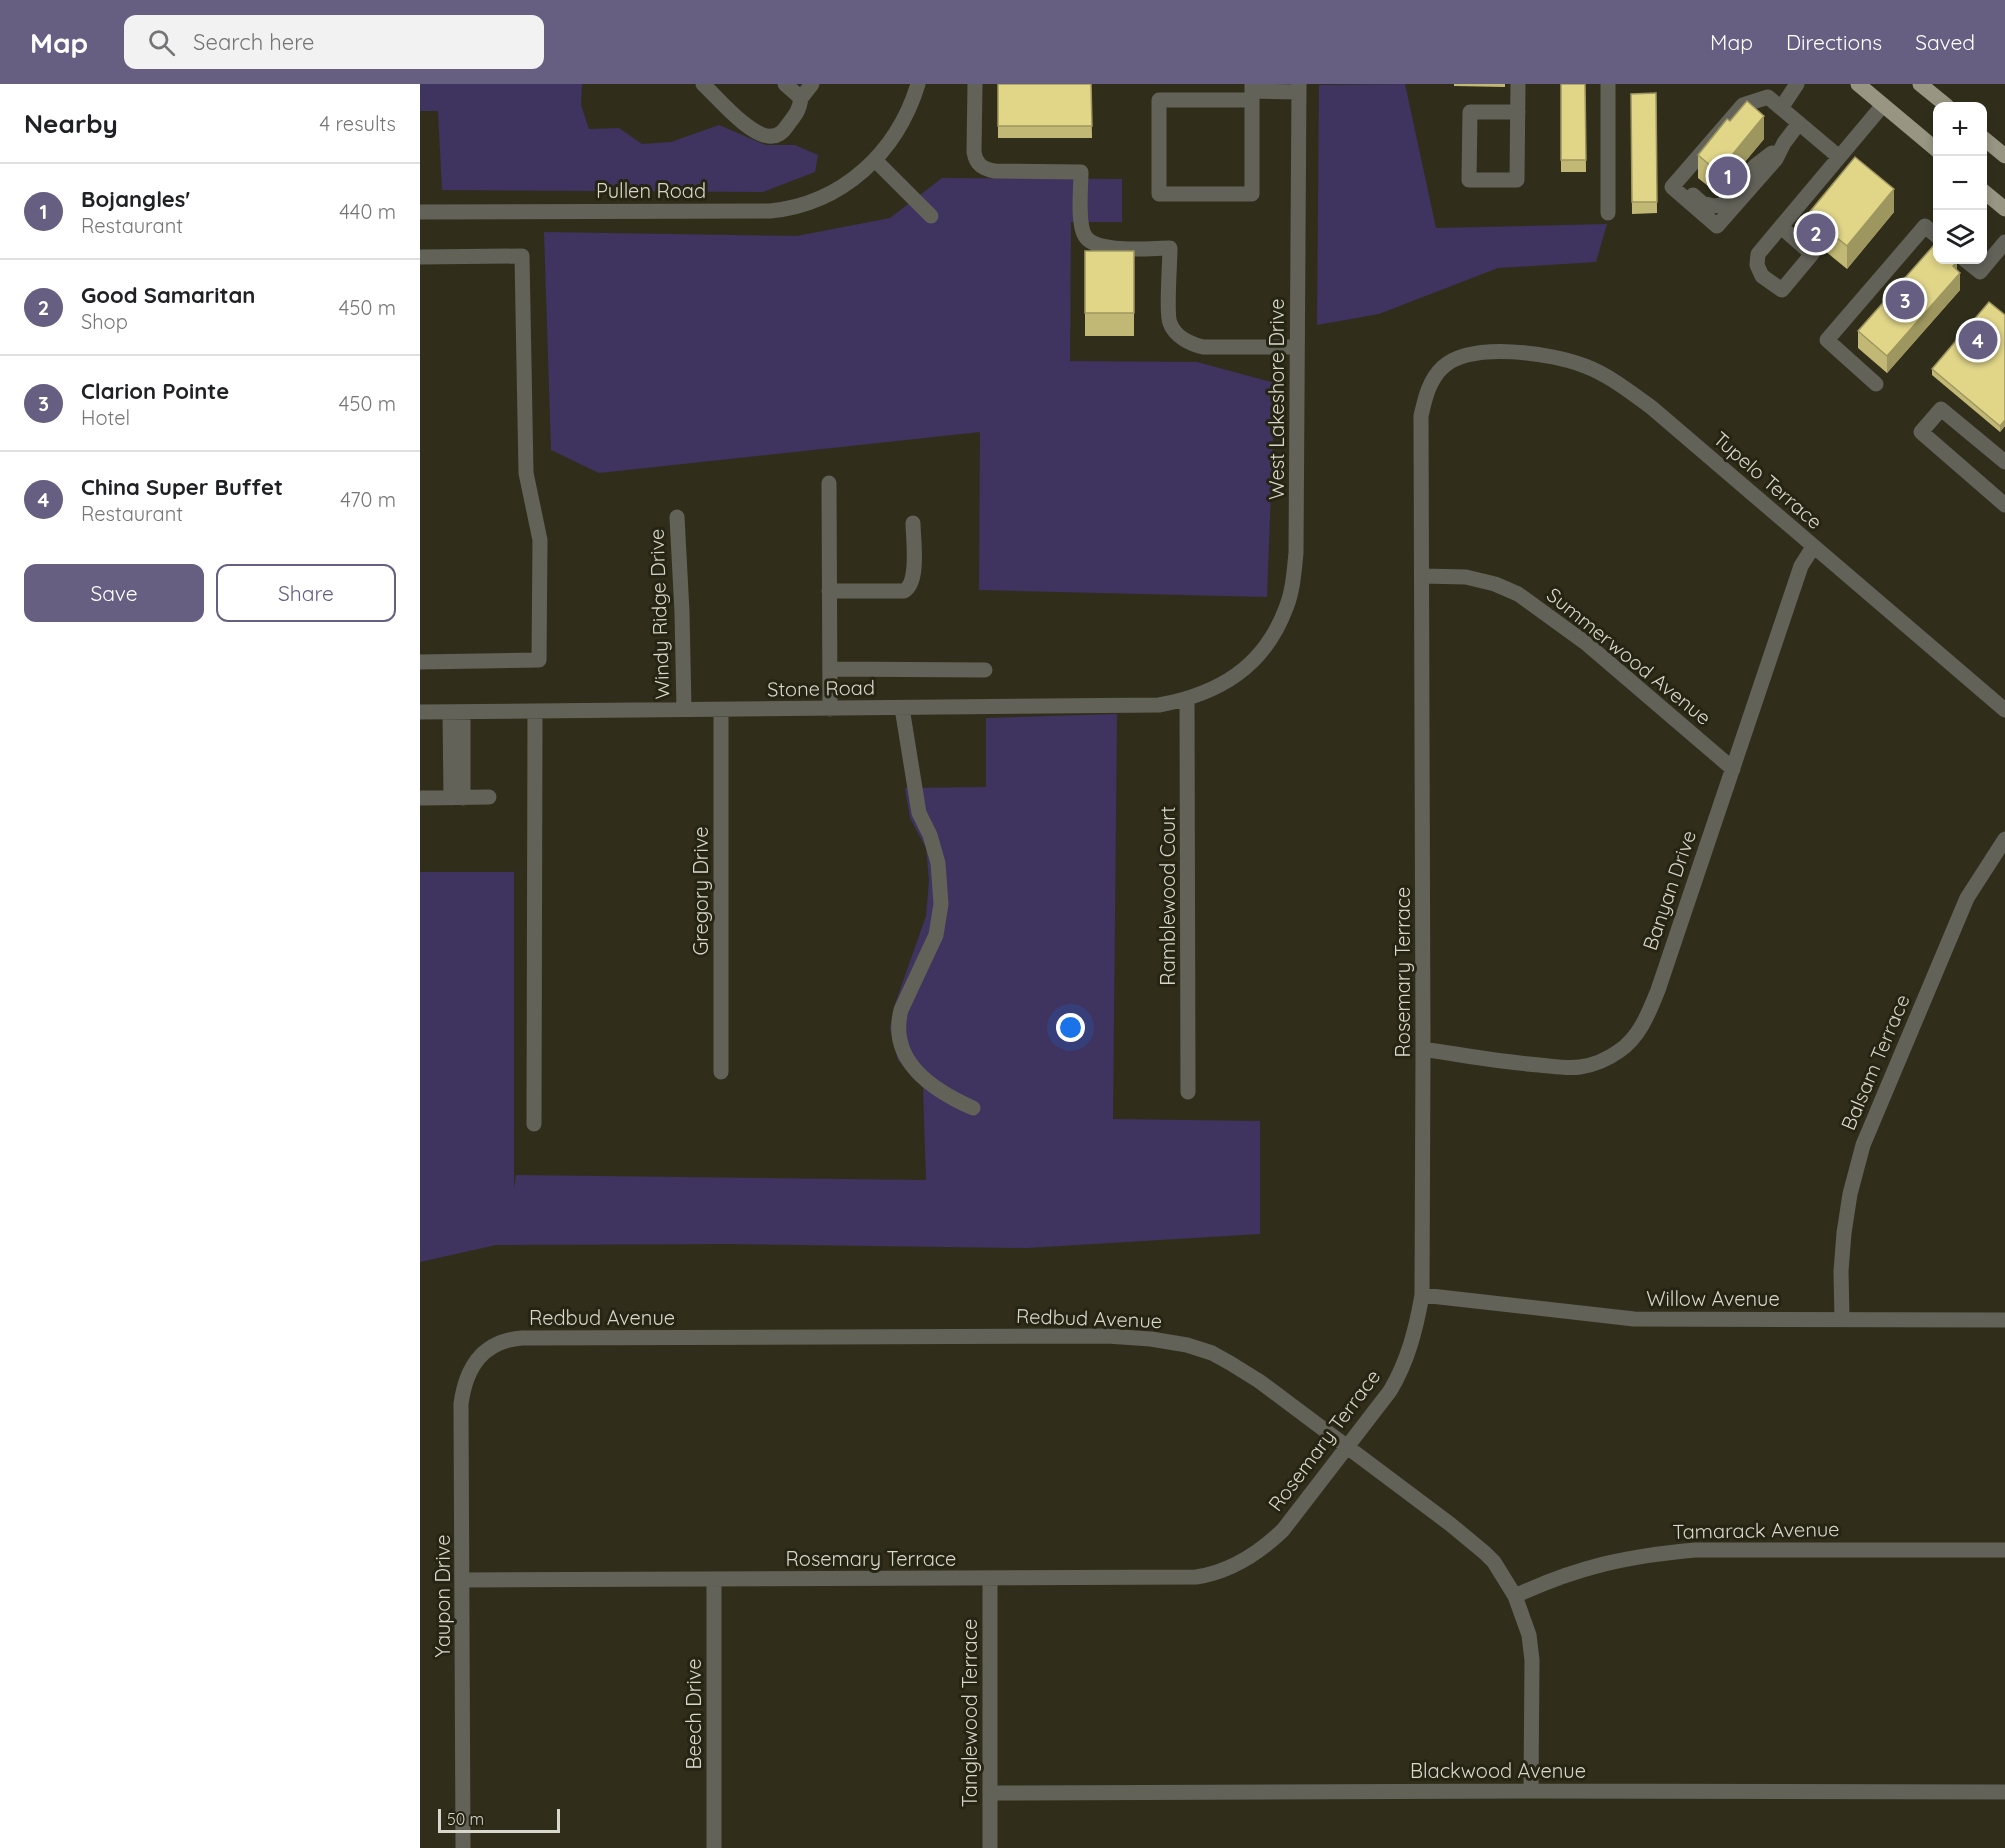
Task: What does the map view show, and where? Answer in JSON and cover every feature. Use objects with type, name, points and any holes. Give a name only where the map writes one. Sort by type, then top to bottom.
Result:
[{"type":"main road","points":[[1858,84],[1933,147]]},
{"type":"main road","points":[[1920,84],[1942,102]]},
{"type":"main road","points":[[1987,140],[2005,156]]},
{"type":"main road","points":[[1987,193],[2005,209]]},
{"type":"street","points":[[703,84],[744,124],[760,134],[771,137],[782,133],[799,111],[801,98],[813,84]]},
{"type":"street","points":[[785,84],[801,98]]},
{"type":"street","name":"Pullen Road","points":[[420,212],[780,210],[809,204],[823,198],[872,162],[890,145],[912,105],[918,84]]},
{"type":"street","points":[[975,84],[974,152],[976,162],[983,168],[995,171],[1081,172],[1081,222],[1085,236],[1093,245],[1107,248],[1170,248],[1170,323],[1177,333],[1190,343],[1203,346],[1298,347]]},
{"type":"street","points":[[1518,84],[1518,112],[1517,180],[1469,180],[1470,112],[1518,112]]},
{"type":"street","points":[[1608,84],[1608,213]]},
{"type":"street","points":[[1781,108],[1798,85]]},
{"type":"street","points":[[1252,92],[1252,194],[1159,194],[1159,100],[1252,92],[1299,88]]},
{"type":"street","name":"West Lakeshore Drive","points":[[1220,686],[1247,666],[1277,630],[1287,607],[1292,585],[1296,553],[1299,88]]},
{"type":"street","points":[[1799,123],[1784,143],[1776,159],[1717,226],[1672,187],[1743,105],[1768,97],[1799,123],[1839,157]]},
{"type":"street","points":[[1781,227],[1882,105]]},
{"type":"street","points":[[872,162],[931,216]]},
{"type":"street","points":[[1876,384],[1827,340],[1925,226],[1933,233]]},
{"type":"street","points":[[1987,264],[2005,242]]},
{"type":"street","points":[[420,257],[522,256],[525,472],[540,540],[539,660],[420,662]]},
{"type":"street","points":[[1970,264],[1980,272],[1987,264]]},
{"type":"street","name":"Tupelo Terrace","points":[[1472,354],[1506,352],[1537,354],[1587,366],[1608,377],[1651,407],[2005,710]]},
{"type":"street","name":"Rosemary Terrace","points":[[463,1580],[1196,1577],[1227,1569],[1245,1560],[1269,1544],[1283,1530],[1390,1390],[1408,1354],[1418,1321],[1422,1295],[1424,1049],[1421,416],[1426,392],[1433,380],[1449,363],[1472,354]]},
{"type":"street","points":[[2005,462],[1941,409],[1921,432],[2005,506]]},
{"type":"street","points":[[829,483],[830,709]]},
{"type":"street","name":"Windy Ridge Drive","points":[[677,517],[684,710]]},
{"type":"street","points":[[829,591],[904,591],[908,588],[914,576],[913,523]]},
{"type":"street","name":"Banyan Drive","points":[[1424,1049],[1523,1064],[1568,1068],[1603,1061],[1631,1040],[1649,1013],[1658,990],[1802,566],[1813,547]]},
{"type":"street","name":"Summerwood Avenue","points":[[1422,576],[1466,577],[1495,584],[1518,594],[1587,644],[1733,769]]},
{"type":"street","points":[[830,669],[986,670]]},
{"type":"street","name":"Stone Road","points":[[420,712],[1159,705],[1187,699],[1220,686]]},
{"type":"street","name":"Ramblewood Court","points":[[1187,699],[1188,1092]]},
{"type":"street","points":[[902,708],[919,813],[930,835],[938,863],[940,904],[936,935],[901,1010],[897,1023],[898,1037],[914,1069],[934,1088],[973,1108]]},
{"type":"street","name":"Gregory Drive","points":[[721,710],[721,1072]]},
{"type":"street","points":[[456,712],[457,798]]},
{"type":"street","points":[[534,1124],[535,712]]},
{"type":"street","points":[[422,798],[489,797]]},
{"type":"street","name":"Balsam Terrace","points":[[1842,1319],[1841,1270],[1844,1233],[1850,1194],[1863,1145],[1967,898],[2005,839]]},
{"type":"street","name":"Willow Avenue","points":[[1422,1295],[1634,1319],[2005,1320]]},
{"type":"street","name":"Redbud Avenue","points":[[485,1352],[498,1342],[522,1338],[1107,1336],[1151,1339],[1187,1345],[1212,1353],[1259,1381],[1450,1524],[1485,1552],[1506,1580],[1526,1625],[1532,1660],[1530,1791]]},
{"type":"street","name":"Yaupon Drive","points":[[463,1848],[461,1404],[469,1372],[485,1352]]},
{"type":"street","name":"Tamarack Avenue","points":[[1515,1596],[1597,1564],[1648,1554],[1705,1550],[2005,1550]]},
{"type":"street","name":"Beech Drive","points":[[714,1579],[714,1848]]},
{"type":"street","name":"Tanglewood Terrace","points":[[990,1579],[990,1848]]},
{"type":"street","name":"Blackwood Avenue","points":[[990,1793],[2005,1792]]},
{"type":"shaded area","points":[[420,84],[582,84],[581,105],[589,129],[619,128],[642,144],[671,142],[719,125],[766,145],[795,145],[818,155],[815,172],[763,192],[442,190],[438,111],[420,111]]},
{"type":"shaded area","points":[[1405,84],[1436,228],[1607,224],[1596,262],[1498,268],[1379,314],[1317,325],[1319,85]]},
{"type":"shaded area","points":[[942,178],[1122,179],[1122,222],[1071,222],[1070,361],[1197,362],[1275,383],[1267,597],[979,590],[980,432],[599,473],[551,450],[544,232],[797,236],[890,218]]},
{"type":"shaded area","points":[[1117,714],[1113,1119],[1260,1121],[1260,1234],[1027,1248],[729,1244],[496,1245],[420,1262],[420,872],[514,872],[514,1189],[516,1175],[926,1180],[923,1088],[898,1060],[890,1029],[895,1004],[926,916],[929,880],[926,848],[910,818],[905,788],[986,787],[986,718]]},
{"type":"building","points":[[998,84],[1091,84],[1092,126],[998,126]]},
{"type":"building","points":[[1561,84],[1585,84],[1586,160],[1561,160]]},
{"type":"building","points":[[1656,93],[1657,202],[1632,202],[1631,94]]},
{"type":"building","points":[[1747,101],[1764,116],[1718,172],[1698,155],[1727,119],[1730,121]]},
{"type":"building","points":[[1855,157],[1894,189],[1847,246],[1808,214]]},
{"type":"building","points":[[1933,246],[1933,264],[1955,264],[1953,266],[1960,273],[1887,356],[1858,331]]},
{"type":"building","points":[[1085,251],[1134,251],[1134,313],[1085,313]]},
{"type":"building","points":[[1989,302],[2005,315],[2005,420],[2000,426],[1932,369]]},
{"type":"place","name":"Bojangles'","points":[[1728,176]]},
{"type":"place","name":"Good Samaritan","points":[[1816,233]]},
{"type":"place","name":"Clarion Pointe","points":[[1905,300]]},
{"type":"place","name":"China Super Buffet","points":[[1978,340]]}]
